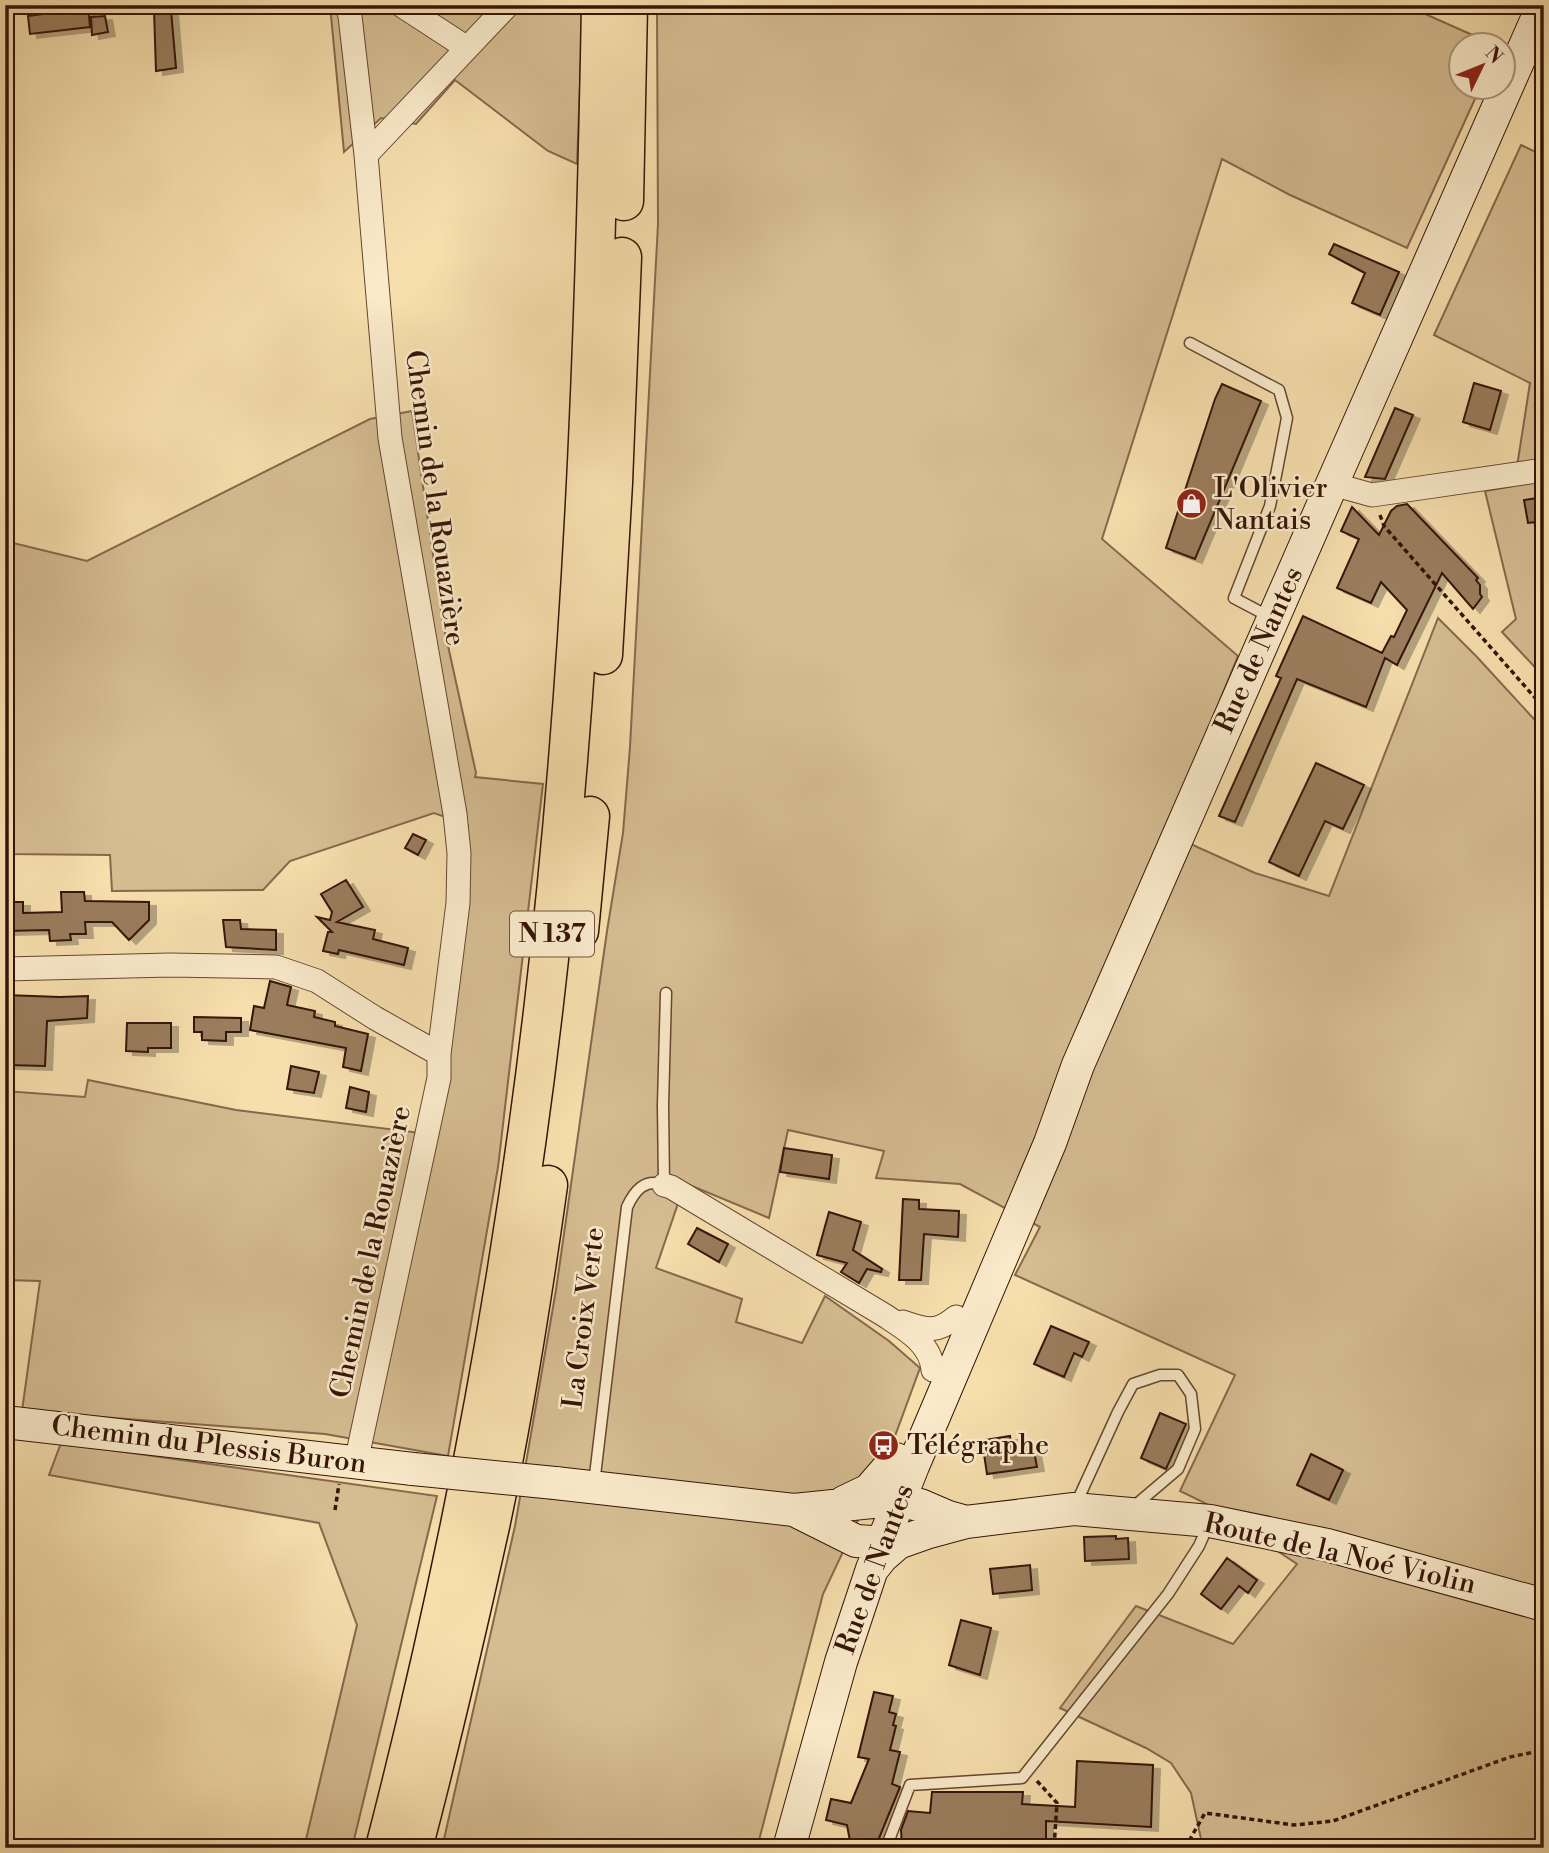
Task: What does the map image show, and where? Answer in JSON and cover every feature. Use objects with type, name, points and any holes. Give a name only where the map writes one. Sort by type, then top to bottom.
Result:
[{"type":"highway","name":"N 137","points":[[385,1848],[430,1667],[484,1400],[518,1202],[544,1004],[567,785],[585,511],[596,251],[601,5]]},
{"type":"highway","name":"N 137","points":[[413,1848],[488,1536],[509,1430],[545,1200],[574,980],[598,733],[608,582],[619,368],[628,5]]},
{"type":"main road","name":"Rue de Nantes","points":[[909,1459],[941,1345],[1039,1137],[1078,1065],[1544,5]]},
{"type":"main road","name":"Rue de Nantes","points":[[909,1459],[941,1345]]},
{"type":"main road","points":[[778,1848],[813,1696],[910,1447],[941,1345]]},
{"type":"main road","name":"Chemin du Plessis Buron","points":[[5,1422],[413,1469],[594,1486]]},
{"type":"main road","points":[[877,1530],[909,1459]]},
{"type":"main road","points":[[826,1516],[869,1490],[881,1478],[909,1459]]},
{"type":"main road","points":[[909,1459],[933,1521]]},
{"type":"main road","points":[[594,1486],[794,1510],[877,1530]]},
{"type":"main road","name":"Route de la Noé Violin","points":[[877,1530],[933,1521],[967,1522],[1074,1509],[1210,1521],[1328,1545],[1544,1605]]},
{"type":"main road","points":[[826,1516],[845,1537],[877,1530]]},
{"type":"main road","name":"Rue de Nantes","points":[[789,1848],[877,1530]]},
{"type":"street","name":"Chemin de la Rouazière","points":[[347,5],[366,155],[390,438],[455,814],[459,853],[458,903],[439,1054],[439,1078],[358,1463]]},
{"type":"street","points":[[401,5],[467,48]]},
{"type":"street","points":[[366,155],[508,5]]},
{"type":"street","points":[[1332,484],[1372,495],[1544,470]]},
{"type":"street","points":[[5,968],[170,965],[276,967],[317,981],[439,1054]]},
{"type":"street","points":[[664,1185],[884,1315],[941,1345]]},
{"type":"lane","points":[[1189,343],[1279,390],[1287,418],[1270,506],[1234,598],[1273,619]]},
{"type":"lane","points":[[664,1185],[666,993]]},
{"type":"lane","name":"La Croix Verte","points":[[594,1486],[627,1207],[634,1193],[642,1185],[657,1182],[664,1185]]},
{"type":"lane","points":[[1074,1509],[1133,1384],[1160,1375],[1178,1375],[1191,1394],[1195,1429],[1178,1469],[1126,1513]]},
{"type":"lane","points":[[886,1848],[910,1786],[1022,1778],[1168,1594],[1199,1546],[1210,1521]]},
{"type":"path","points":[[1372,495],[1384,526],[1544,708]]},
{"type":"path","points":[[1185,1848],[1205,1813],[1294,1825],[1333,1821],[1510,1757],[1544,1750]]},
{"type":"path","points":[[1028,1771],[1057,1803],[1055,1848]]},
{"type":"shaded area","points":[[330,5],[583,5],[577,164],[548,151],[455,80],[416,124],[381,118],[344,152]]},
{"type":"shaded area","points":[[657,5],[1405,5],[1466,32],[1448,32],[1448,102],[1474,102],[1407,248],[1290,195],[1222,159],[1102,539],[1238,656],[1166,833],[1255,873],[1329,896],[1438,618],[1544,730],[1544,1848],[1203,1848],[1191,1793],[1171,1763],[1146,1748],[1060,1708],[1136,1606],[1233,1644],[1297,1564],[1205,1503],[1180,1491],[1235,1375],[1015,1275],[1040,1227],[960,1184],[876,1178],[884,1151],[788,1130],[769,1218],[685,1183],[656,1268],[742,1299],[736,1322],[802,1343],[825,1296],[889,1341],[920,1368],[885,1463],[823,1594],[757,1848],[733,1844],[728,1848],[442,1848],[515,1526],[556,1290],[623,833],[658,224]]},
{"type":"shaded area","points":[[1521,145],[1544,156],[1544,677],[1502,632],[1516,619],[1485,491],[1514,486],[1530,383],[1434,335]]},
{"type":"shaded area","points":[[412,411],[443,623],[475,777],[543,784],[498,1167],[448,1456],[325,1434],[22,1411],[40,1281],[5,1280],[5,1091],[85,1097],[88,1080],[236,1110],[436,1135],[465,929],[468,825],[434,813],[290,861],[263,890],[112,891],[110,855],[5,854],[5,541],[87,561],[370,419]]},
{"type":"shaded area","points":[[61,1443],[437,1496],[352,1848],[304,1848],[357,1625],[319,1523],[49,1475]]},
{"type":"building","points":[[73,5],[88,5],[90,27],[30,34],[28,16],[73,10]]},
{"type":"building","points":[[154,10],[171,10],[176,68],[156,71]]},
{"type":"building","points":[[105,16],[108,32],[92,35],[91,17]]},
{"type":"building","points":[[1334,244],[1399,272],[1380,315],[1352,303],[1365,273],[1329,254]]},
{"type":"building","points":[[1474,383],[1501,391],[1490,430],[1463,422]]},
{"type":"building","points":[[1222,384],[1261,401],[1195,559],[1166,548]]},
{"type":"building","points":[[1395,408],[1413,415],[1385,479],[1365,477]]},
{"type":"building","points":[[1544,497],[1544,521],[1528,523],[1524,500]]},
{"type":"building","points":[[1407,504],[1478,578],[1476,580],[1480,585],[1482,597],[1473,609],[1442,573],[1397,665],[1385,658],[1366,707],[1297,679],[1235,822],[1219,816],[1281,678],[1276,676],[1303,616],[1382,653],[1391,636],[1394,637],[1407,610],[1381,582],[1371,603],[1337,588],[1359,539],[1341,531],[1352,507],[1379,535],[1391,511],[1397,506]]},
{"type":"building","points":[[1316,763],[1364,785],[1343,829],[1325,821],[1299,876],[1269,862]]},
{"type":"building","points":[[413,834],[426,840],[418,855],[405,848]]},
{"type":"building","points":[[346,880],[363,907],[337,922],[375,930],[373,939],[408,948],[404,965],[339,950],[338,954],[323,951],[328,932],[332,932],[317,917],[330,920],[332,912],[321,894]]},
{"type":"building","points":[[61,892],[84,892],[85,901],[149,902],[149,920],[129,940],[112,922],[85,922],[86,934],[70,934],[71,940],[50,941],[49,930],[5,931],[5,902],[23,902],[23,913],[62,912]]},
{"type":"building","points":[[223,920],[240,920],[241,929],[276,930],[276,950],[226,947]]},
{"type":"building","points":[[270,981],[291,987],[287,1005],[315,1011],[314,1017],[335,1022],[335,1026],[368,1034],[361,1071],[343,1067],[346,1048],[250,1030],[254,1006],[264,1008]]},
{"type":"building","points":[[5,995],[88,996],[87,1018],[47,1021],[45,1066],[7,1065],[8,1011],[5,1011]]},
{"type":"building","points":[[194,1017],[241,1018],[241,1032],[226,1032],[226,1041],[202,1040],[202,1032],[194,1032]]},
{"type":"building","points":[[127,1023],[171,1023],[171,1048],[148,1048],[148,1052],[126,1051]]},
{"type":"building","points":[[291,1066],[319,1072],[314,1093],[287,1089]]},
{"type":"building","points":[[350,1087],[369,1092],[366,1112],[346,1108]]},
{"type":"building","points":[[784,1148],[832,1155],[829,1179],[780,1172]]},
{"type":"building","points":[[903,1199],[919,1200],[919,1209],[959,1211],[958,1237],[924,1234],[921,1280],[899,1280]]},
{"type":"building","points":[[829,1212],[861,1222],[853,1250],[882,1269],[881,1272],[867,1269],[859,1283],[841,1272],[847,1263],[817,1255]]},
{"type":"building","points":[[697,1228],[728,1244],[719,1262],[688,1244]]},
{"type":"building","points":[[1051,1326],[1089,1342],[1082,1357],[1074,1353],[1064,1377],[1034,1364]]},
{"type":"building","points":[[1160,1413],[1186,1424],[1166,1469],[1141,1458]]},
{"type":"building","points":[[1010,1436],[1012,1450],[1033,1446],[1037,1467],[987,1474],[985,1440]]},
{"type":"building","points":[[1311,1454],[1343,1470],[1329,1500],[1297,1485]]},
{"type":"building","points":[[1116,1536],[1116,1539],[1128,1538],[1129,1559],[1085,1561],[1084,1537]]},
{"type":"building","points":[[1227,1558],[1257,1580],[1248,1593],[1239,1586],[1221,1609],[1201,1594]]},
{"type":"building","points":[[1030,1565],[1032,1590],[993,1594],[990,1569]]},
{"type":"building","points":[[961,1620],[991,1628],[980,1675],[949,1665]]},
{"type":"building","points":[[874,1692],[893,1696],[889,1712],[896,1714],[893,1725],[896,1726],[890,1750],[900,1752],[892,1784],[900,1787],[875,1848],[866,1848],[850,1841],[847,1825],[826,1820],[831,1799],[851,1803],[869,1759],[858,1757]]},
{"type":"building","points":[[1077,1761],[1153,1765],[1151,1827],[1046,1821],[1046,1848],[902,1848],[901,1830],[908,1811],[930,1813],[932,1792],[1023,1792],[1022,1804],[1075,1807]]},
{"type":"place","name":"L'Olivier Nantais","points":[[1191,504]]},
{"type":"place","name":"Télégraphe","points":[[884,1445]]}]
